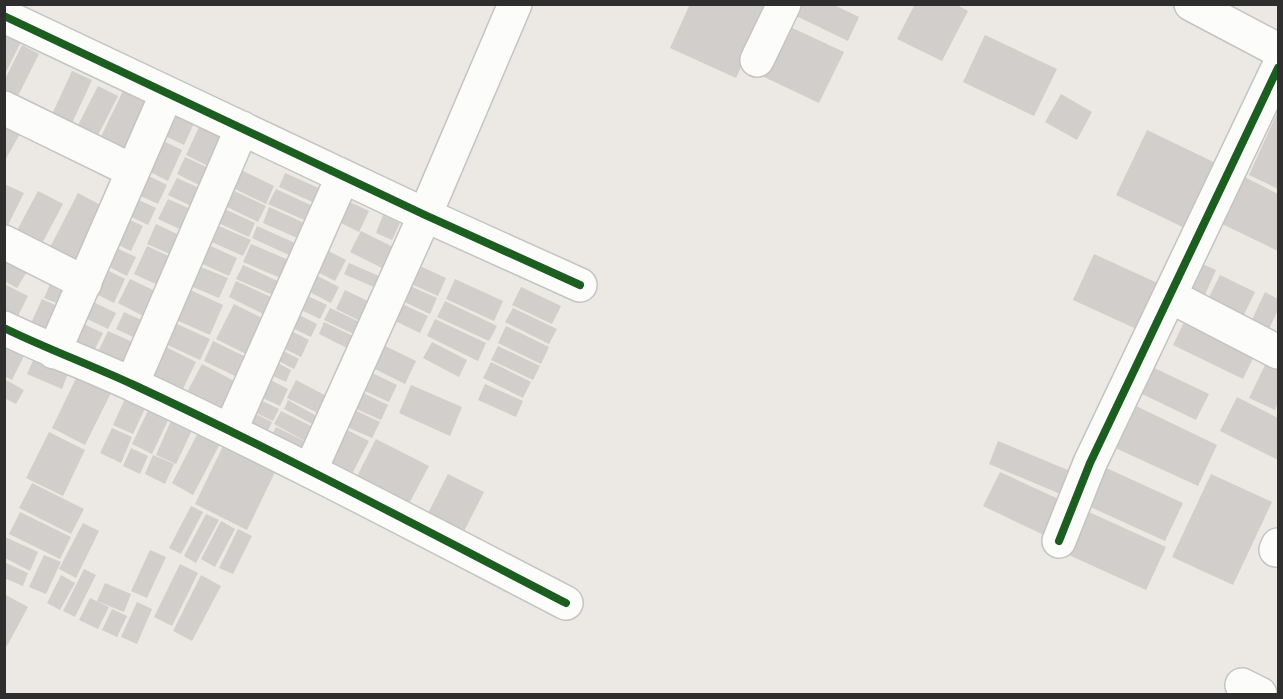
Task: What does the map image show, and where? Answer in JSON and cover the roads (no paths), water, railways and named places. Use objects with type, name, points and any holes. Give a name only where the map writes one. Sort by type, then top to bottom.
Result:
[{"type":"street","points":[[310,471],[426,215],[515,4]]},
{"type":"street","points":[[757,60],[784,4]]},
{"type":"street","points":[[1197,6],[1278,50]]},
{"type":"street","points":[[4,16],[580,285]]},
{"type":"street","points":[[1059,541],[1090,463],[1278,68]]},
{"type":"street","points":[[54,352],[167,93]]},
{"type":"street","points":[[4,108],[133,171]]},
{"type":"street","points":[[132,384],[242,128]]},
{"type":"street","points":[[230,431],[343,176]]},
{"type":"street","points":[[4,242],[84,283]]},
{"type":"street","points":[[1170,296],[1278,352]]},
{"type":"street","points":[[4,328],[54,352],[132,384],[230,431],[566,603]]}]
